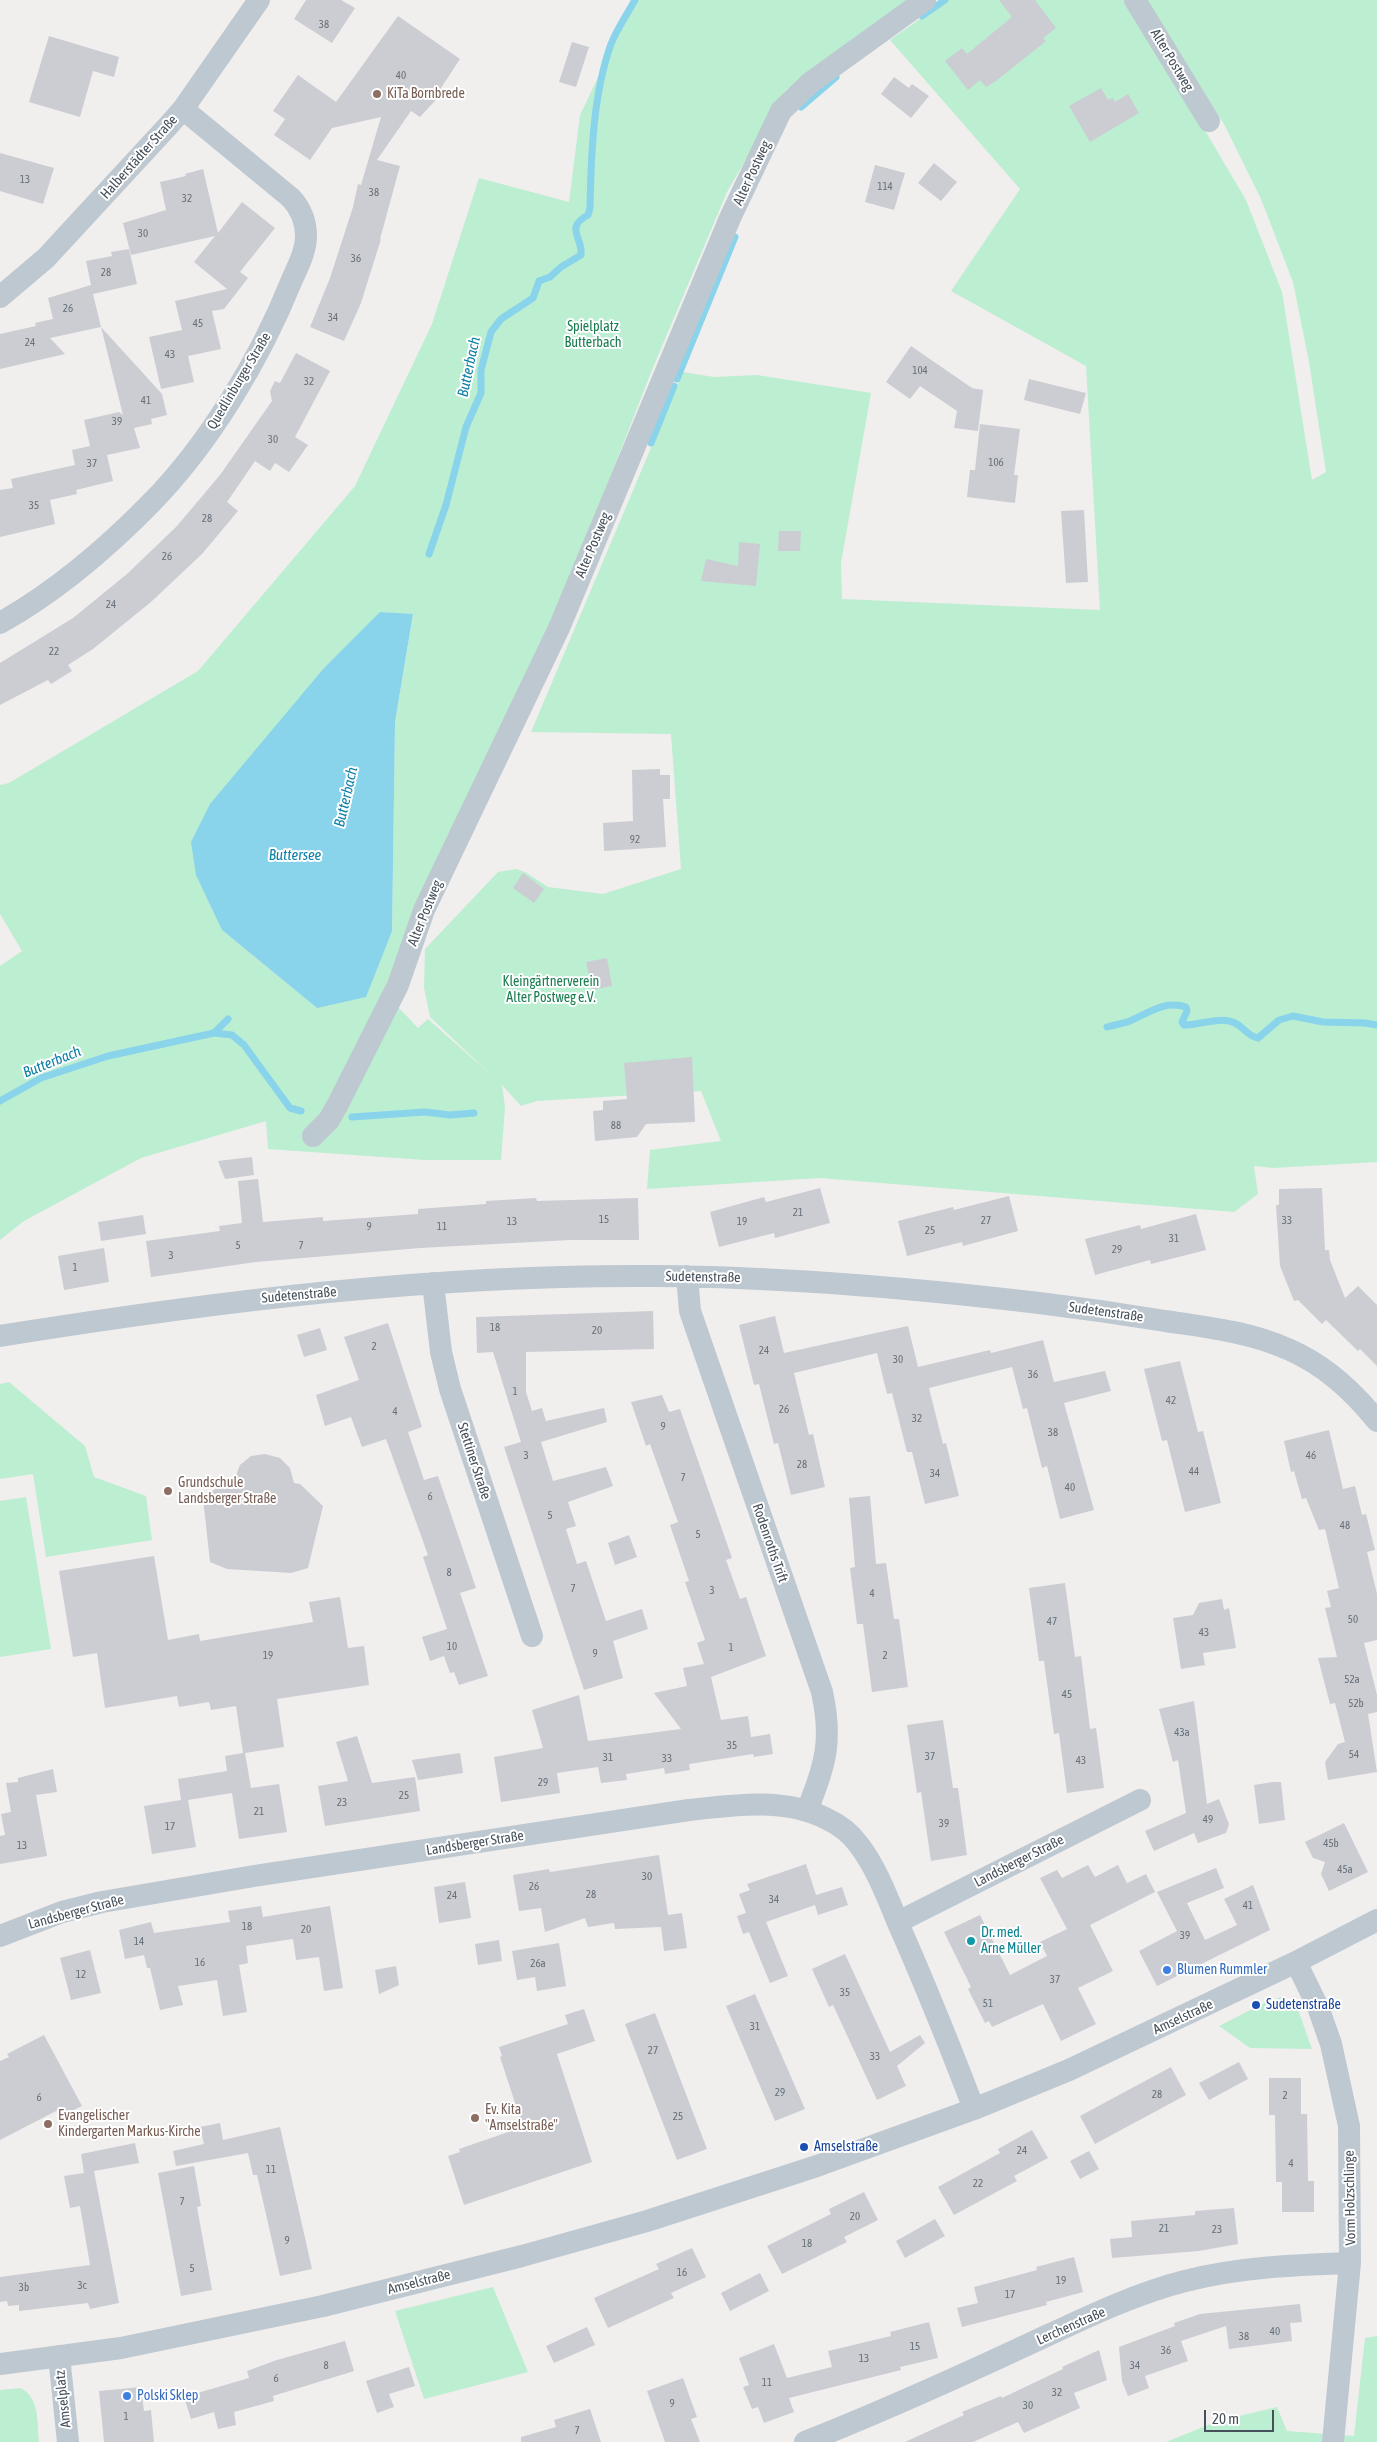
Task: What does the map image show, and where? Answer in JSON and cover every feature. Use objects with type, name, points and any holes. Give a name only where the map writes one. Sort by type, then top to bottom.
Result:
[{"type":"street","name":"Halberstädter Straße","points":[[0,298],[46,258],[182,109],[259,0]]},
{"type":"street","name":"Alter Postweg","points":[[313,1136],[329,1120],[398,985],[424,910],[559,628],[730,218],[781,110],[810,83],[925,0]]},
{"type":"street","name":"Alter Postweg","points":[[1135,0],[1209,121]]},
{"type":"street","name":"Quedlinburger Straße","points":[[0,623],[25,609],[89,562],[152,502],[197,450],[247,371],[274,322],[304,251],[306,237],[300,208],[291,198],[182,109]]},
{"type":"street","name":"Sudetenstraße","points":[[0,1336],[222,1303],[433,1283],[553,1278],[687,1276],[836,1282],[953,1292],[1112,1313],[1228,1332],[1263,1340],[1292,1350],[1323,1369],[1349,1389],[1377,1420]]},
{"type":"street","name":"Rodenroths Trift","points":[[687,1276],[690,1311],[822,1692],[828,1731],[826,1752],[820,1777],[807,1811]]},
{"type":"street","name":"Stettiner Straße","points":[[433,1283],[441,1352],[450,1389],[532,1636]]},
{"type":"street","name":"Landsberger Straße","points":[[898,1922],[1140,1800]]},
{"type":"street","name":"Landsberger Straße","points":[[0,1936],[62,1912],[102,1902],[254,1876],[689,1810],[737,1805],[778,1805],[807,1811],[827,1819],[844,1829],[858,1844],[870,1862],[898,1922],[974,2109]]},
{"type":"street","name":"Amselstraße","points":[[0,2364],[121,2348],[269,2318],[522,2256],[647,2221],[817,2166],[974,2109],[1069,2070],[1296,1962],[1377,1920]]},
{"type":"street","name":"Vorm Holzschlinge","points":[[1296,1962],[1318,2006],[1331,2044],[1349,2126],[1350,2263],[1333,2442]]},
{"type":"street","name":"Lerchenstraße","points":[[805,2442],[901,2403],[1061,2329],[1138,2297],[1165,2288],[1231,2271],[1282,2265],[1350,2263]]},
{"type":"street","name":"Amselplatz","points":[[59,2356],[68,2442]]},
{"type":"green space","points":[[635,0],[915,0],[786,90],[727,192],[652,370],[547,639],[383,991],[418,1028],[428,1019],[490,1074],[430,1017],[424,988],[425,949],[498,872],[516,869],[525,872],[548,887],[603,894],[681,869],[671,734],[531,732],[683,372],[714,377],[757,375],[871,393],[841,563],[842,599],[1100,610],[1086,366],[951,291],[1020,189],[890,40],[947,0],[1128,0],[1246,200],[1282,292],[1312,480],[1326,472],[1309,362],[1293,282],[1261,199],[1224,124],[1145,0],[1377,0],[1377,1162],[1273,1168],[1254,1166],[1258,1194],[1234,1212],[820,1178],[647,1189],[650,1150],[721,1141],[701,1091],[537,1101],[521,1106],[502,1085],[505,1107],[501,1160],[424,1160],[268,1149],[266,1121],[141,1158],[24,1221],[0,1240],[0,966],[22,951],[0,914],[0,785],[9,783],[198,671],[355,486],[432,324],[479,178],[569,202],[580,115]],"holes":[[[381,612],[413,615],[395,722],[392,931],[317,1008],[222,930],[324,668]]]},
{"type":"green space","points":[[9,1382],[85,1446],[94,1477],[146,1496],[152,1540],[46,1557],[33,1474],[0,1479],[0,1384]]},
{"type":"green space","points":[[26,1497],[51,1649],[0,1657],[0,1501]]},
{"type":"green space","points":[[1282,1997],[1296,2004],[1312,2049],[1250,2048],[1219,2026],[1270,2000]]},
{"type":"green space","points":[[493,2287],[528,2372],[424,2399],[395,2311]]},
{"type":"green space","points":[[1377,2336],[1377,2442],[1166,2442],[1218,2421],[1277,2407],[1287,2431],[1354,2436],[1365,2338]]},
{"type":"green space","points":[[21,2388],[32,2398],[35,2405],[39,2442],[0,2442],[0,2390]]},
{"type":"water","name":"Buttersee","points":[[380,612],[413,614],[395,722],[392,931],[366,997],[317,1008],[222,930],[196,875],[191,842],[210,804],[324,668]]},
{"type":"building","points":[[306,0],[341,0],[355,8],[332,43],[294,19]]},
{"type":"building","points":[[999,0],[1035,0],[1056,28],[1043,38],[1046,41],[996,81],[986,87],[980,80],[968,90],[945,61],[962,48],[967,54],[1012,17]]},
{"type":"building","points":[[398,16],[460,59],[441,88],[445,90],[420,117],[411,111],[377,160],[400,166],[381,239],[361,303],[344,341],[310,327],[330,278],[353,207],[358,184],[361,185],[381,117],[332,128],[310,160],[274,135],[285,119],[273,111],[298,75],[336,102]]},
{"type":"building","points":[[49,36],[119,57],[114,77],[93,71],[80,117],[29,102]]},
{"type":"building","points":[[572,42],[589,47],[576,87],[559,82]]},
{"type":"building","points":[[894,77],[909,88],[912,84],[929,96],[911,118],[881,94]]},
{"type":"building","points":[[1101,88],[1108,100],[1113,98],[1115,102],[1128,94],[1139,113],[1090,142],[1069,106]]},
{"type":"building","points":[[0,153],[54,168],[43,204],[0,191]]},
{"type":"building","points":[[934,163],[957,182],[941,201],[918,183]]},
{"type":"building","points":[[875,165],[905,173],[894,210],[865,202]]},
{"type":"building","points":[[203,169],[218,233],[242,202],[275,228],[240,272],[248,278],[224,309],[212,311],[221,349],[188,356],[194,382],[161,389],[149,337],[182,330],[175,301],[227,289],[194,262],[215,236],[131,255],[123,223],[166,210],[160,182],[186,176],[185,174]]},
{"type":"building","points":[[129,249],[137,284],[93,294],[101,327],[50,338],[65,354],[0,369],[0,334],[36,326],[35,323],[53,319],[48,298],[91,285],[86,261],[112,256],[111,252]]},
{"type":"building","points":[[101,327],[162,394],[167,415],[151,419],[152,424],[134,428],[140,448],[107,455],[113,481],[76,490],[77,494],[50,500],[55,524],[0,537],[0,490],[13,488],[11,479],[75,465],[72,450],[90,446],[84,420],[119,412],[123,415]]},
{"type":"building","points":[[911,346],[972,388],[983,390],[978,431],[954,428],[957,411],[920,386],[910,399],[886,382]]},
{"type":"building","points":[[296,353],[330,371],[295,437],[308,445],[289,472],[275,463],[270,471],[255,461],[227,502],[238,511],[202,554],[151,602],[93,649],[68,665],[72,671],[51,684],[48,680],[0,705],[0,663],[73,618],[127,574],[176,527],[220,475],[272,401],[270,391],[275,381],[280,383]]},
{"type":"building","points":[[1029,379],[1086,393],[1080,414],[1024,400]]},
{"type":"building","points":[[980,424],[1020,429],[1014,475],[1018,475],[1015,503],[967,497],[970,470],[975,470]]},
{"type":"building","points":[[1084,510],[1088,582],[1066,583],[1061,511]]},
{"type":"building","points":[[779,531],[801,531],[800,551],[778,551]]},
{"type":"building","points":[[739,542],[760,544],[756,586],[701,581],[706,559],[738,566]]},
{"type":"building","points":[[660,769],[660,775],[670,775],[670,799],[663,799],[666,847],[604,851],[603,823],[633,821],[632,770]]},
{"type":"building","points":[[523,873],[544,889],[534,903],[513,888]]},
{"type":"building","points":[[607,958],[612,986],[592,990],[586,962]]},
{"type":"building","points":[[692,1057],[695,1122],[646,1124],[637,1137],[595,1141],[593,1111],[603,1110],[603,1101],[627,1099],[624,1063]]},
{"type":"building","points":[[252,1157],[254,1175],[225,1179],[218,1161]]},
{"type":"building","points":[[258,1179],[263,1222],[323,1217],[323,1221],[418,1214],[418,1209],[486,1204],[486,1201],[536,1198],[537,1201],[638,1198],[639,1240],[570,1240],[420,1248],[256,1262],[151,1277],[146,1241],[220,1231],[219,1226],[242,1223],[238,1181]]},
{"type":"building","points":[[820,1188],[830,1223],[775,1238],[774,1233],[719,1247],[710,1212],[764,1197],[766,1202]]},
{"type":"building","points":[[1322,1188],[1325,1250],[1329,1250],[1330,1260],[1345,1298],[1358,1286],[1377,1305],[1377,1366],[1360,1349],[1358,1351],[1326,1320],[1322,1324],[1298,1300],[1294,1301],[1280,1266],[1276,1205],[1279,1205],[1279,1189]]},
{"type":"building","points":[[1009,1196],[1018,1231],[963,1246],[962,1242],[907,1256],[898,1221],[953,1207],[954,1210]]},
{"type":"building","points":[[1196,1214],[1206,1250],[1151,1264],[1150,1260],[1095,1275],[1085,1239],[1140,1225],[1141,1229]]},
{"type":"building","points":[[143,1215],[146,1234],[101,1241],[98,1222]]},
{"type":"building","points":[[104,1248],[109,1282],[64,1290],[58,1256]]},
{"type":"building","points":[[653,1311],[654,1349],[526,1352],[526,1392],[532,1411],[542,1408],[546,1421],[604,1408],[607,1422],[541,1442],[553,1481],[606,1467],[613,1486],[568,1502],[576,1526],[566,1529],[577,1564],[586,1561],[606,1621],[642,1609],[648,1629],[613,1641],[623,1678],[584,1690],[504,1447],[521,1442],[493,1352],[477,1353],[476,1317]]},
{"type":"building","points":[[775,1316],[784,1353],[908,1326],[918,1367],[990,1350],[991,1353],[1043,1340],[1054,1382],[1105,1371],[1111,1391],[1064,1403],[1094,1510],[1060,1519],[1047,1466],[1042,1468],[1027,1408],[1023,1409],[1012,1367],[929,1388],[943,1444],[946,1443],[959,1496],[925,1504],[912,1452],[907,1452],[892,1393],[887,1394],[877,1353],[794,1373],[809,1435],[813,1434],[825,1487],[791,1495],[778,1443],[774,1444],[759,1384],[754,1385],[739,1325]]},
{"type":"building","points":[[388,1323],[422,1427],[408,1432],[424,1480],[438,1476],[476,1588],[460,1593],[488,1676],[459,1685],[454,1672],[450,1673],[444,1656],[430,1661],[422,1637],[447,1629],[423,1557],[428,1555],[386,1439],[362,1447],[351,1417],[325,1426],[316,1395],[359,1380],[344,1337]]},
{"type":"building","points":[[320,1328],[327,1350],[304,1357],[297,1335]]},
{"type":"building","points":[[1180,1361],[1198,1432],[1203,1431],[1221,1503],[1185,1512],[1167,1440],[1162,1441],[1144,1369]]},
{"type":"building","points":[[662,1395],[669,1412],[680,1409],[732,1558],[726,1560],[740,1599],[746,1597],[766,1656],[711,1677],[721,1720],[748,1716],[751,1737],[770,1734],[773,1754],[754,1757],[753,1754],[689,1764],[690,1770],[665,1774],[664,1768],[626,1774],[627,1780],[601,1783],[598,1767],[557,1773],[560,1793],[501,1802],[494,1757],[543,1748],[532,1710],[579,1695],[588,1741],[681,1729],[654,1693],[687,1686],[683,1668],[704,1664],[697,1643],[705,1640],[685,1582],[689,1581],[670,1525],[678,1522],[650,1444],[646,1446],[631,1402]]},
{"type":"building","points":[[1329,1430],[1343,1489],[1355,1486],[1362,1515],[1366,1514],[1375,1550],[1367,1552],[1377,1594],[1377,1640],[1364,1643],[1377,1695],[1377,1712],[1368,1714],[1377,1772],[1328,1780],[1325,1762],[1338,1744],[1345,1742],[1335,1703],[1330,1704],[1318,1658],[1337,1657],[1325,1608],[1331,1607],[1327,1591],[1339,1588],[1325,1529],[1319,1530],[1306,1498],[1302,1499],[1294,1471],[1291,1472],[1284,1441]]},
{"type":"building","points":[[265,1454],[280,1458],[290,1468],[294,1483],[300,1484],[323,1506],[308,1568],[291,1573],[227,1569],[210,1562],[203,1498],[229,1479],[235,1478],[240,1465],[251,1456]]},
{"type":"building","points":[[870,1496],[876,1564],[886,1563],[894,1619],[899,1619],[908,1687],[872,1692],[863,1624],[857,1624],[850,1568],[855,1567],[849,1498]]},
{"type":"building","points":[[629,1535],[637,1557],[615,1565],[608,1543]]},
{"type":"building","points":[[154,1556],[168,1640],[199,1634],[200,1641],[313,1622],[309,1602],[340,1597],[348,1648],[364,1646],[369,1685],[277,1699],[284,1747],[245,1753],[251,1788],[279,1784],[287,1832],[239,1839],[232,1793],[188,1800],[196,1847],[152,1854],[144,1806],[181,1800],[178,1779],[227,1771],[225,1756],[243,1753],[236,1706],[211,1710],[209,1702],[179,1707],[177,1696],[105,1708],[97,1653],[73,1657],[59,1571]]},
{"type":"building","points":[[1065,1583],[1075,1657],[1081,1656],[1090,1729],[1096,1728],[1104,1788],[1067,1793],[1059,1733],[1054,1734],[1044,1661],[1039,1661],[1029,1588]]},
{"type":"building","points":[[1222,1599],[1224,1610],[1229,1608],[1236,1648],[1203,1653],[1205,1665],[1181,1669],[1173,1618],[1193,1615],[1199,1603]]},
{"type":"building","points":[[1194,1701],[1207,1804],[1219,1799],[1229,1824],[1226,1833],[1198,1843],[1194,1833],[1154,1851],[1145,1831],[1186,1813],[1178,1760],[1173,1762],[1159,1709]]},
{"type":"building","points":[[943,1720],[953,1788],[958,1788],[967,1855],[931,1861],[921,1792],[917,1793],[907,1725]]},
{"type":"building","points":[[357,1736],[372,1783],[415,1777],[420,1811],[325,1826],[318,1786],[348,1781],[336,1742]]},
{"type":"building","points":[[460,1753],[463,1773],[418,1780],[412,1760]]},
{"type":"building","points":[[53,1769],[57,1792],[36,1795],[47,1856],[0,1864],[0,1836],[5,1835],[1,1814],[11,1812],[6,1783],[18,1782],[18,1778]]},
{"type":"building","points":[[1281,1782],[1285,1820],[1259,1824],[1254,1785]]},
{"type":"building","points":[[1344,1823],[1368,1872],[1329,1891],[1321,1874],[1325,1862],[1313,1858],[1305,1842]]},
{"type":"building","points":[[659,1855],[668,1915],[682,1913],[687,1948],[664,1951],[661,1927],[615,1929],[614,1923],[588,1927],[585,1918],[545,1932],[541,1908],[519,1911],[513,1875],[549,1869],[550,1872]]},
{"type":"building","points":[[806,1864],[816,1895],[842,1887],[848,1905],[818,1915],[815,1905],[766,1922],[788,1976],[770,1983],[749,1932],[743,1934],[737,1916],[746,1913],[739,1894],[750,1890],[747,1884]]},
{"type":"building","points":[[1088,1865],[1095,1877],[1118,1865],[1127,1883],[1146,1874],[1155,1892],[1090,1925],[1113,1971],[1078,1988],[1096,2024],[1061,2041],[1043,2004],[992,2027],[989,2021],[985,2023],[968,1989],[971,1987],[944,1932],[980,1915],[1010,1975],[1047,1956],[1040,1942],[1067,1929],[1040,1878],[1057,1870],[1062,1878]]},
{"type":"building","points":[[1216,1868],[1224,1888],[1187,1903],[1205,1940],[1237,1925],[1224,1899],[1253,1885],[1270,1930],[1157,1986],[1139,1951],[1177,1931],[1157,1892]]},
{"type":"building","points":[[465,1882],[471,1918],[439,1923],[434,1887]]},
{"type":"building","points":[[261,1906],[263,1917],[330,1906],[343,1988],[324,1991],[319,1957],[296,1960],[293,1939],[246,1946],[248,1963],[239,1965],[247,2012],[223,2016],[217,1980],[178,1986],[183,2005],[160,2010],[150,1968],[147,1968],[144,1955],[125,1959],[119,1930],[151,1922],[154,1933],[230,1922],[228,1911]]},
{"type":"building","points":[[499,1940],[502,1961],[478,1965],[475,1944]]},
{"type":"building","points":[[559,1943],[566,1986],[537,1991],[535,1977],[517,1980],[512,1951]]},
{"type":"building","points":[[90,1950],[101,1993],[71,2000],[60,1958]]},
{"type":"building","points":[[845,1954],[890,2052],[920,2035],[925,2043],[897,2066],[906,2086],[877,2100],[833,2005],[829,2007],[812,1969]]},
{"type":"building","points":[[396,1966],[399,1985],[379,1994],[375,1970]]},
{"type":"building","points":[[755,1994],[805,2109],[775,2121],[726,2006]]},
{"type":"building","points":[[584,2009],[595,2041],[557,2054],[592,2162],[464,2205],[448,2156],[460,2152],[459,2149],[523,2127],[500,2057],[502,2056],[499,2047],[568,2024],[565,2015]]},
{"type":"building","points":[[655,2013],[707,2149],[677,2160],[625,2024]]},
{"type":"building","points":[[44,2035],[82,2106],[61,2116],[58,2110],[0,2140],[0,2061],[9,2057],[7,2054]]},
{"type":"building","points":[[1239,2062],[1248,2079],[1209,2100],[1199,2083]]},
{"type":"building","points":[[1171,2067],[1186,2095],[1095,2144],[1080,2116]]},
{"type":"building","points":[[1269,2078],[1301,2078],[1301,2114],[1307,2114],[1308,2181],[1314,2181],[1314,2212],[1282,2212],[1282,2182],[1276,2182],[1275,2115],[1269,2115]]},
{"type":"building","points":[[220,2123],[223,2140],[280,2127],[312,2269],[280,2276],[257,2175],[253,2175],[248,2153],[176,2166],[173,2151],[204,2144],[200,2127]]},
{"type":"building","points":[[1032,2130],[1048,2158],[1014,2176],[1017,2181],[954,2215],[938,2187],[1000,2153],[998,2149]]},
{"type":"building","points":[[135,2143],[139,2163],[94,2171],[119,2303],[90,2309],[88,2303],[19,2311],[19,2305],[8,2306],[7,2301],[0,2302],[0,2277],[90,2265],[80,2206],[70,2208],[64,2176],[84,2173],[81,2154]]},
{"type":"building","points":[[1089,2151],[1099,2169],[1080,2179],[1070,2161]]},
{"type":"building","points":[[194,2166],[201,2206],[197,2207],[212,2290],[181,2296],[158,2173]]},
{"type":"building","points":[[864,2192],[878,2220],[844,2237],[847,2242],[782,2274],[767,2246],[831,2214],[829,2209]]},
{"type":"building","points":[[1234,2208],[1238,2244],[1199,2251],[1112,2258],[1110,2239],[1132,2237],[1131,2221],[1195,2215],[1195,2211]]},
{"type":"building","points":[[935,2219],[945,2236],[905,2258],[896,2241]]},
{"type":"building","points":[[692,2248],[706,2277],[671,2293],[674,2298],[608,2328],[594,2298],[659,2269],[656,2264]]},
{"type":"building","points":[[1074,2257],[1083,2292],[1046,2302],[1047,2305],[962,2327],[957,2308],[978,2303],[974,2287],[1037,2270],[1036,2267]]},
{"type":"building","points":[[760,2273],[769,2291],[730,2311],[721,2293]]},
{"type":"building","points":[[1300,2304],[1302,2322],[1290,2323],[1292,2341],[1229,2349],[1226,2326],[1181,2341],[1188,2361],[1145,2376],[1149,2388],[1128,2396],[1122,2381],[1119,2347],[1175,2326],[1174,2323],[1200,2314]]},
{"type":"building","points":[[929,2322],[938,2358],[900,2367],[901,2370],[789,2398],[794,2412],[764,2423],[758,2407],[752,2409],[743,2387],[749,2385],[739,2358],[774,2344],[787,2378],[832,2367],[828,2351],[891,2336],[890,2332]]},
{"type":"building","points":[[587,2327],[595,2345],[554,2363],[546,2346]]},
{"type":"building","points":[[345,2341],[354,2371],[273,2396],[274,2401],[234,2412],[236,2425],[218,2429],[214,2412],[191,2419],[184,2397],[249,2378],[247,2371],[277,2360]]},
{"type":"building","points":[[1099,2350],[1107,2380],[1074,2393],[1080,2408],[1024,2433],[1018,2422],[973,2442],[905,2442],[964,2415],[962,2412],[1001,2396],[1002,2398]]},
{"type":"building","points":[[409,2367],[415,2386],[389,2394],[394,2407],[377,2413],[366,2381]]},
{"type":"building","points":[[683,2378],[697,2417],[691,2419],[700,2442],[665,2442],[647,2391]]},
{"type":"building","points":[[141,2387],[144,2411],[151,2410],[154,2442],[104,2442],[99,2391]]},
{"type":"building","points":[[590,2409],[601,2442],[521,2442],[521,2437],[556,2427],[554,2420]]},
{"type":"waterway","name":"Butterbach","points":[[429,554],[446,505],[466,427],[481,393],[481,370],[491,332],[501,319],[533,298],[539,281],[550,277],[561,267],[581,255],[576,229],[577,224],[588,215],[590,208],[592,146],[600,83],[611,44],[635,0]]},
{"type":"waterway","points":[[922,16],[945,0]]},
{"type":"waterway","points":[[801,107],[836,77]]},
{"type":"waterway","points":[[677,379],[735,237]]},
{"type":"waterway","points":[[651,443],[674,386]]},
{"type":"waterway","points":[[1107,1027],[1127,1022],[1157,1008],[1171,1005],[1186,1007],[1187,1011],[1182,1022],[1184,1025],[1223,1020],[1229,1021],[1238,1025],[1251,1036],[1258,1038],[1279,1020],[1293,1016],[1323,1022],[1377,1025]]},
{"type":"waterway","name":"Butterbach","points":[[0,1101],[41,1078],[108,1056],[214,1033],[228,1019]]},
{"type":"waterway","points":[[214,1033],[232,1035],[244,1045],[290,1108],[301,1111]]},
{"type":"waterway","points":[[352,1117],[425,1112],[450,1115],[474,1113]]},
{"type":"place","name":"KiTa Bornbrede","points":[[377,94]]},
{"type":"place","name":"Grundschule Landsberger Straße","points":[[168,1491]]},
{"type":"place","name":"Dr. med. Arne Müller","points":[[971,1941]]},
{"type":"place","name":"Blumen Rummler","points":[[1167,1970]]},
{"type":"place","name":"Sudetenstraße","points":[[1256,2005]]},
{"type":"place","name":"Ev. Kita \"Amselstraße\"","points":[[475,2118]]},
{"type":"place","name":"Evangelischer Kindergarten Markus-Kirche","points":[[48,2124]]},
{"type":"place","name":"Amselstraße","points":[[804,2147]]},
{"type":"place","name":"Polski Sklep","points":[[127,2396]]},
{"type":"park label","name":"Spielplatz Butterbach","points":[[593,336]]},
{"type":"park label","name":"Kleingärtnerverein Alter Postweg e.V.","points":[[551,990]]}]
